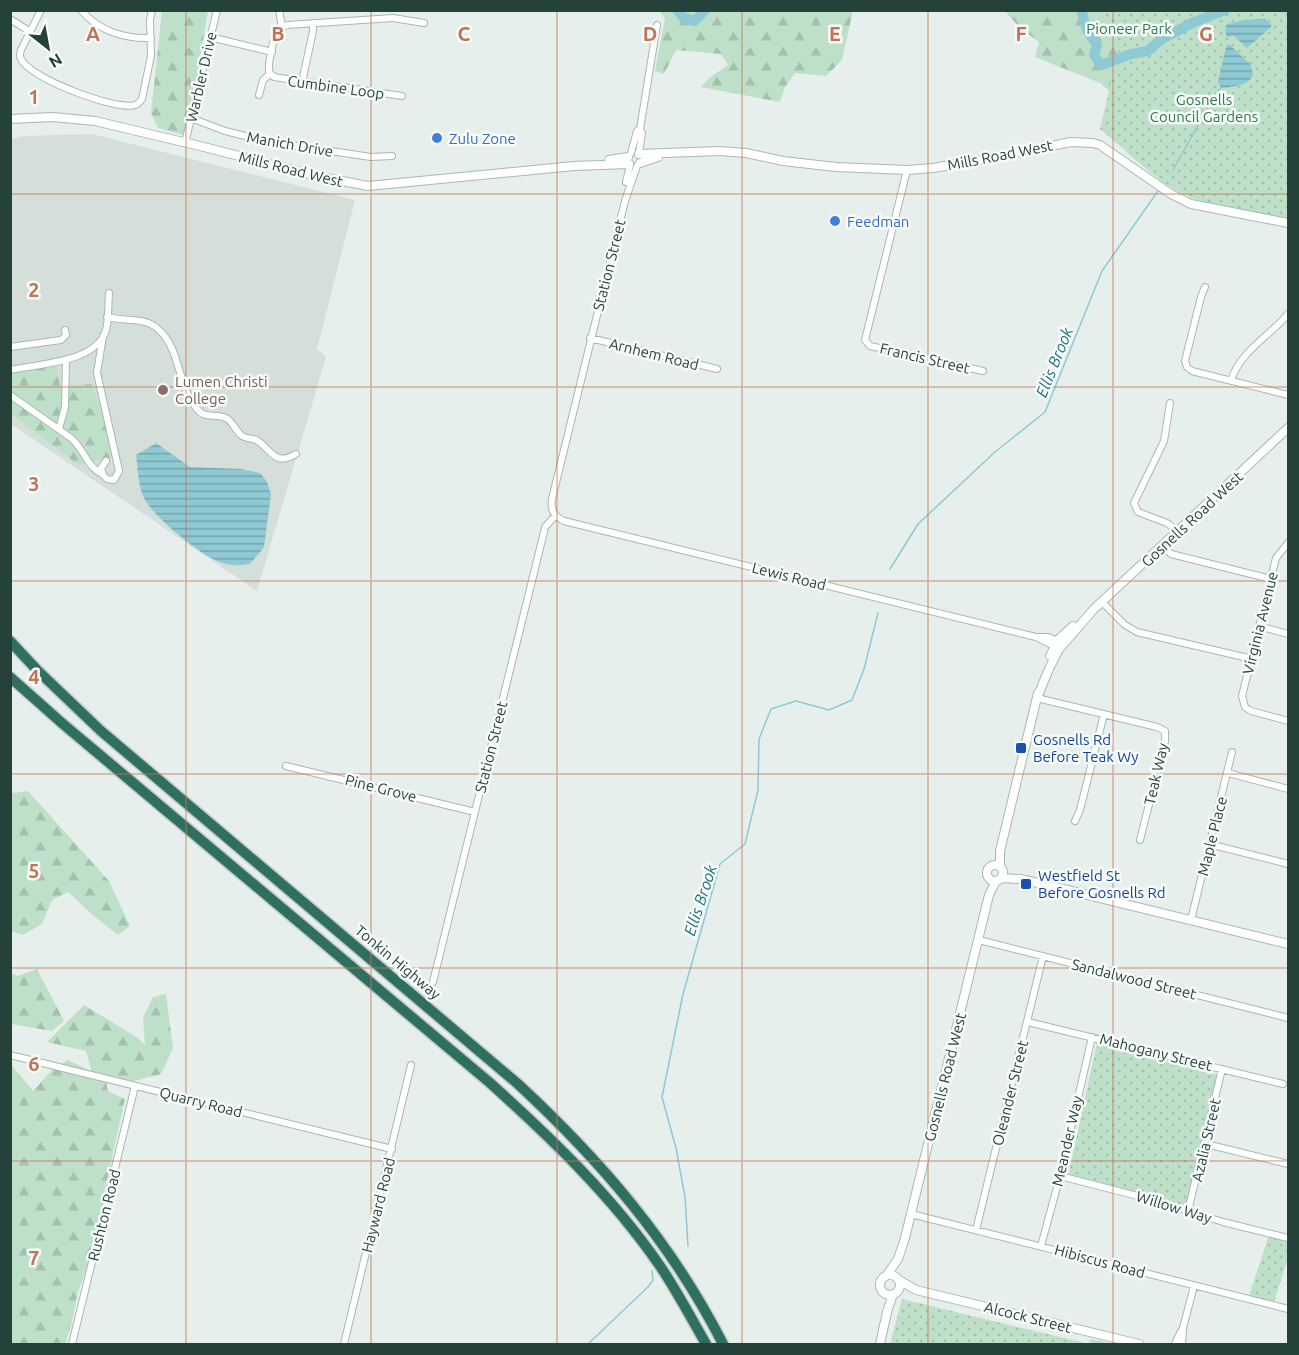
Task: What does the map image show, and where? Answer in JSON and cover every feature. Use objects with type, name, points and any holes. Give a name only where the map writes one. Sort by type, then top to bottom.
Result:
[{"type":"highway","name":"Tonkin Highway","points":[[10,641],[43,677],[101,731],[518,1084],[557,1120],[619,1186],[645,1218],[687,1281],[723,1344]]},
{"type":"highway","points":[[10,677],[534,1122],[594,1184],[630,1226],[660,1265],[706,1344]]},
{"type":"main road","name":"Mills Road West","points":[[11,118],[53,117],[94,121],[326,179],[368,186],[574,166],[634,159],[668,151],[746,153],[783,161],[836,167],[907,170],[986,159],[1071,142],[1093,143],[1100,145],[1171,194],[1191,204],[1288,223]]},
{"type":"main road","name":"Gosnells Road West","points":[[887,1312],[880,1282],[898,1258],[911,1214],[989,895],[997,874],[1000,851],[1037,698],[1059,645],[1288,428]]},
{"type":"main road","points":[[997,874],[1288,944]]},
{"type":"main road","name":"Gosnells Road West","points":[[880,1344],[887,1312],[900,1285],[898,1258]]},
{"type":"main road","points":[[887,1275],[898,1279]]},
{"type":"main road","name":"Alcock Street","points":[[898,1279],[916,1290],[1139,1344]]},
{"type":"main road","name":"Alcock Street","points":[[895,1294],[916,1290]]},
{"type":"main road","points":[[883,1292],[895,1294]]},
{"type":"street","points":[[41,10],[21,50],[21,59],[47,81],[100,101],[131,105],[138,103],[143,95],[151,56],[152,10]]},
{"type":"street","points":[[81,10],[100,27],[125,36],[151,38]]},
{"type":"street","name":"Warbler Drive","points":[[185,143],[217,10]]},
{"type":"street","points":[[279,10],[282,27],[393,18],[424,22]]},
{"type":"street","points":[[10,19],[29,31]]},
{"type":"street","points":[[302,82],[313,23]]},
{"type":"street","name":"Station Street","points":[[433,982],[544,532],[555,516],[551,504],[625,201],[637,131],[640,129],[657,25]]},
{"type":"street","name":"Cumbine Loop","points":[[270,74],[268,65],[277,32],[282,27]]},
{"type":"street","points":[[210,37],[272,52]]},
{"type":"street","name":"Cumbine Loop","points":[[270,74],[302,82],[402,96]]},
{"type":"street","name":"Cumbine Loop","points":[[259,95],[263,80],[270,74]]},
{"type":"street","name":"Manich Drive","points":[[191,118],[225,131],[270,142],[371,157],[392,156]]},
{"type":"street","name":"Francis Street","points":[[907,170],[865,340],[870,345],[983,371]]},
{"type":"street","points":[[1205,287],[1185,361],[1187,367],[1192,371],[1288,395]]},
{"type":"street","points":[[10,395],[79,446],[92,467],[107,479],[117,477],[119,471],[97,373],[109,293]]},
{"type":"street","points":[[1231,381],[1240,361],[1288,314]]},
{"type":"street","points":[[107,317],[145,321],[160,331],[176,361],[190,400],[201,413],[209,417],[224,417],[241,436],[255,439],[277,458],[286,459],[296,454]]},
{"type":"street","points":[[10,347],[61,340],[66,335],[65,330]]},
{"type":"street","points":[[10,370],[66,360],[88,351],[103,336]]},
{"type":"street","name":"Arnhem Road","points":[[590,338],[717,369]]},
{"type":"street","points":[[59,429],[65,407],[66,360]]},
{"type":"street","points":[[1170,403],[1164,441],[1134,498],[1134,503],[1138,512],[1167,523],[1178,532]]},
{"type":"street","points":[[102,474],[101,468],[106,461]]},
{"type":"street","name":"Lewis Road","points":[[555,516],[564,521],[1036,637],[1059,645]]},
{"type":"street","name":"Virginia Avenue","points":[[1288,543],[1278,554],[1242,696],[1245,707],[1251,711],[1288,721]]},
{"type":"street","points":[[1162,546],[1171,554],[1271,579]]},
{"type":"street","points":[[1102,602],[1125,625],[1137,632],[1252,659]]},
{"type":"street","points":[[1259,626],[1288,634]]},
{"type":"street","name":"Teak Way","points":[[1037,698],[1157,727],[1165,731],[1166,741],[1140,840]]},
{"type":"street","points":[[1075,821],[1080,810],[1104,714]]},
{"type":"street","name":"Maple Place","points":[[1191,920],[1232,752]]},
{"type":"street","name":"Pine Grove","points":[[286,766],[474,812]]},
{"type":"street","points":[[1227,773],[1288,789]]},
{"type":"street","points":[[1209,844],[1288,864]]},
{"type":"street","name":"Sandalwood Street","points":[[979,940],[1288,1018]]},
{"type":"street","name":"Oleander Street","points":[[976,1230],[1043,956]]},
{"type":"street","name":"Mahogany Street","points":[[1028,1022],[1283,1084]]},
{"type":"street","name":"Meander Way","points":[[1041,1246],[1060,1176],[1092,1037]]},
{"type":"street","name":"Quarry Road","points":[[10,1055],[392,1149]]},
{"type":"street","name":"Hayward Road","points":[[344,1344],[411,1065]]},
{"type":"street","name":"Azalia Street","points":[[1188,1210],[1222,1069]]},
{"type":"street","name":"Rushton Road","points":[[72,1344],[135,1086]]},
{"type":"street","points":[[1206,1143],[1288,1164]]},
{"type":"street","name":"Willow Way","points":[[1060,1176],[1288,1238]]},
{"type":"street","name":"Hibiscus Road","points":[[911,1214],[1288,1309]]},
{"type":"street","points":[[1182,1344],[1183,1328],[1194,1286]]},
{"type":"street","points":[[1175,1344],[1183,1328]]},
{"type":"shaded area","name":"Lumen Christi College","points":[[92,134],[355,200],[317,349],[326,357],[257,591],[11,424],[10,139],[25,136]]},
{"type":"green space","name":"Pioneer Park","points":[[1288,10],[1288,14],[1119,48],[1109,91],[1100,83],[1035,57],[1039,42],[1019,27],[1005,11]]},
{"type":"green space","points":[[162,11],[208,11],[187,136],[158,128],[151,113]]},
{"type":"green space","points":[[659,11],[853,11],[842,60],[826,76],[795,73],[785,87],[780,102],[701,87],[709,78],[728,65],[721,54],[676,50],[664,74],[655,71],[665,18]]},
{"type":"green space","name":"Gosnells Council Gardens","points":[[1098,11],[1288,11],[1288,224],[1227,209],[1181,193],[1152,174],[1100,129],[1119,48]]},
{"type":"green space","points":[[55,357],[60,386],[91,384],[112,439],[110,458],[78,465],[11,414],[10,368]]},
{"type":"green space","points":[[28,791],[109,881],[130,926],[118,935],[68,892],[52,900],[42,924],[23,935],[11,931],[11,793]]},
{"type":"green space","points":[[37,969],[64,1021],[52,1031],[11,1024],[11,973],[18,976]]},
{"type":"green space","points":[[166,994],[173,1048],[161,1074],[126,1083],[105,1077],[108,1091],[125,1099],[89,1261],[78,1292],[65,1344],[11,1344],[10,1063],[33,1091],[53,1069],[68,1060],[92,1072],[86,1051],[47,1042],[84,1005],[138,1038],[145,1045],[143,1018],[153,997]]},
{"type":"green space","points":[[1097,1043],[1218,1075],[1186,1206],[1068,1176]]},
{"type":"green space","points":[[1270,1232],[1288,1238],[1288,1258],[1273,1305],[1248,1299]]},
{"type":"green space","points":[[902,1299],[1089,1344],[890,1344]]},
{"type":"green space","points":[[1091,1339],[1114,1344],[1089,1344]]},
{"type":"water","points":[[1265,19],[1271,27],[1247,48],[1234,36],[1227,37],[1225,30],[1227,24]]},
{"type":"water","points":[[1229,44],[1251,65],[1253,75],[1243,84],[1221,88],[1218,82],[1226,47]]},
{"type":"water","points":[[156,443],[190,467],[241,469],[260,473],[267,482],[271,494],[264,547],[250,564],[228,564],[207,555],[175,532],[148,504],[140,486],[136,455]]},
{"type":"waterway","points":[[677,10],[684,18],[695,21],[705,10]]},
{"type":"waterway","points":[[1081,10],[1087,30],[1097,45],[1094,55],[1101,65],[1131,54],[1148,51],[1160,40],[1192,23],[1225,10]]},
{"type":"waterway","name":"Ellis Brook","points":[[1173,170],[1221,88]]},
{"type":"waterway","name":"Ellis Brook","points":[[890,569],[918,524],[995,452],[1045,412],[1102,271],[1158,191]]},
{"type":"waterway","name":"Ellis Brook","points":[[688,1246],[685,1197],[676,1148],[662,1097],[683,994],[720,864],[745,844],[758,790],[759,739],[771,709],[796,701],[829,710],[852,700],[864,669],[878,613]]},
{"type":"waterway","name":"Ellis Brook","points":[[588,1344],[648,1287],[653,1280],[652,1271]]},
{"type":"place","name":"Zulu Zone","points":[[437,138]]},
{"type":"place","name":"Feedman","points":[[835,221]]},
{"type":"place","name":"Lumen Christi College","points":[[163,390]]},
{"type":"place","name":"Gosnells Rd Before Teak Wy","points":[[1021,748]]},
{"type":"place","name":"Westfield St Before Gosnells Rd","points":[[1026,884]]}]
